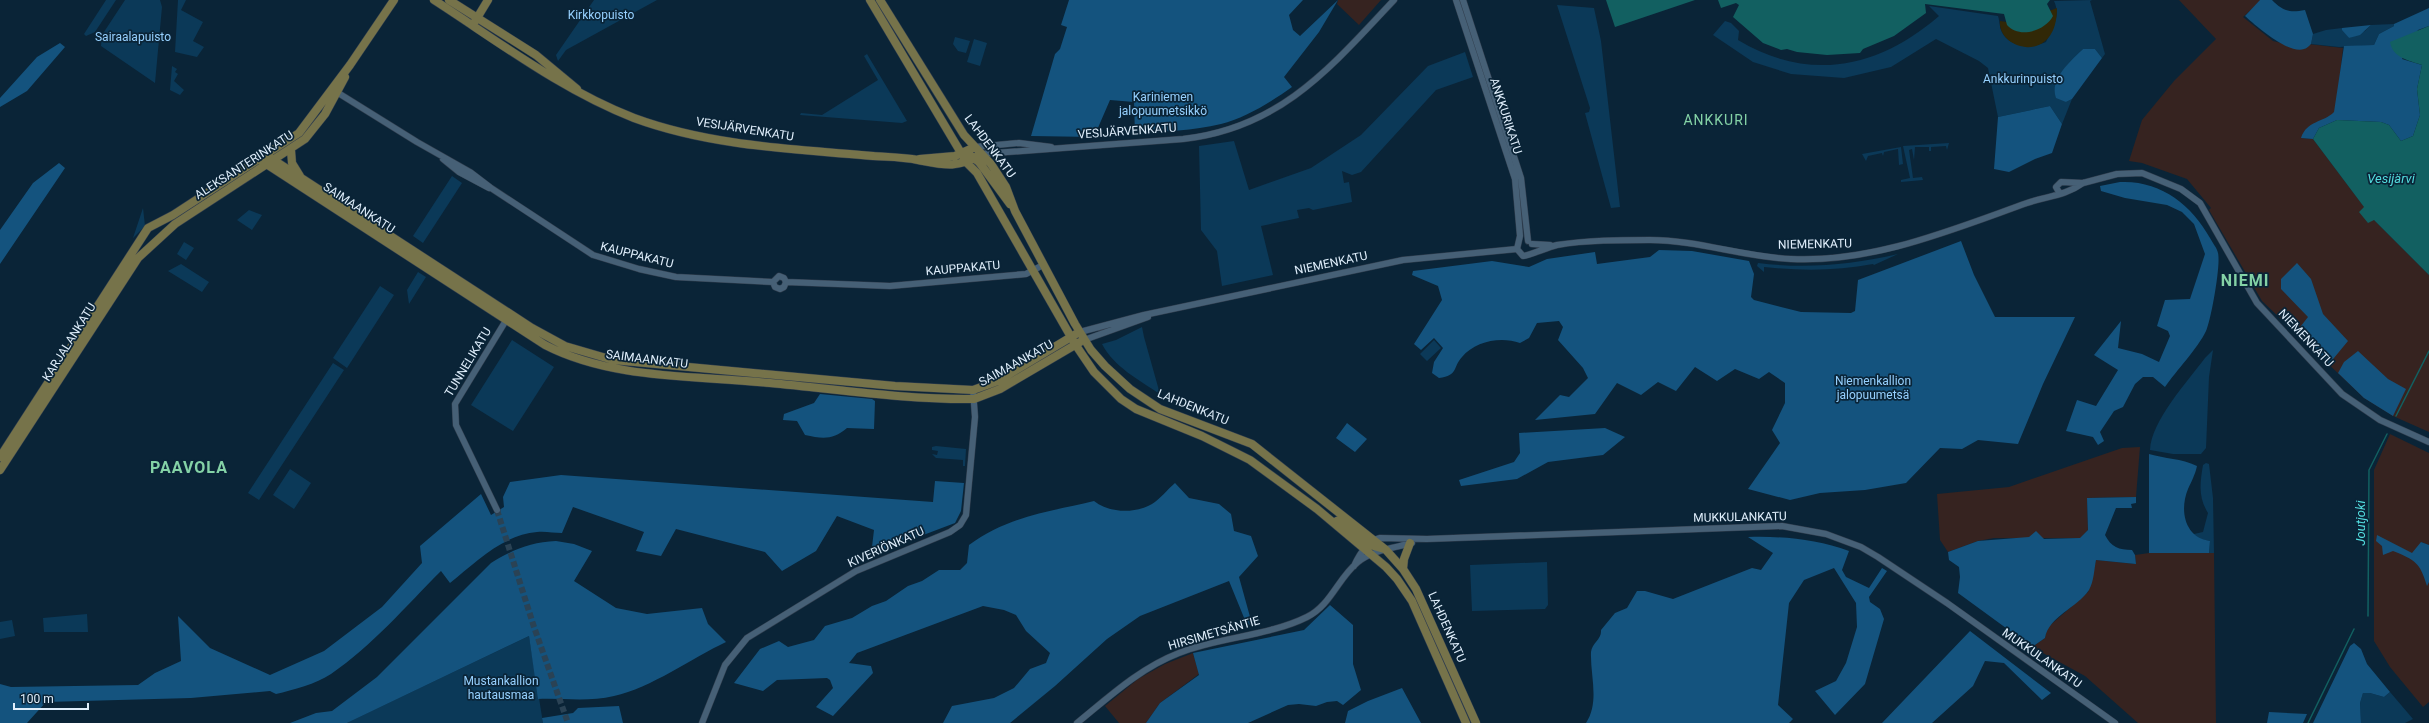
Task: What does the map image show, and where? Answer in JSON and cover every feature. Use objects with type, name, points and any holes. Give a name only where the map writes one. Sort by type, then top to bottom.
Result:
[{"type":"main road","name":"ALEKSANTERINKATU","points":[[374,28],[377,19],[389,0]]},
{"type":"main road","name":"ALEKSANTERINKATU","points":[[157,224],[267,160],[290,150],[312,132],[350,65],[394,0]]},
{"type":"main road","name":"VESIJÄRVENKATU","points":[[434,0],[536,55],[574,84],[578,90],[622,113],[667,129],[738,142],[917,160],[950,165],[967,163],[978,156]]},
{"type":"main road","name":"VESIJÄRVENKATU","points":[[449,0],[474,22]]},
{"type":"main road","points":[[474,22],[488,0]]},
{"type":"main road","name":"LAHDENKATU","points":[[870,0],[967,163],[977,173],[1075,344],[1106,386],[1136,409],[1202,436],[1244,457],[1317,509],[1340,523],[1370,547]]},
{"type":"main road","name":"LAHDENKATU","points":[[880,0],[964,135],[975,147],[978,156],[1015,211],[1084,340],[1105,366],[1130,389],[1160,409],[1252,444],[1370,547],[1397,579],[1412,601],[1466,723]]},
{"type":"main road","name":"ALEKSANTERINKATU","points":[[164,233],[267,160],[306,126],[335,91]]},
{"type":"main road","name":"VESIJÄRVENKATU","points":[[917,160],[962,154],[975,147]]},
{"type":"main road","points":[[290,150],[292,164],[300,177]]},
{"type":"main road","points":[[962,154],[978,156]]},
{"type":"main road","name":"SAIMAANKATU","points":[[267,160],[300,177],[560,353],[604,366],[673,376],[974,399],[1000,389],[1075,344]]},
{"type":"main road","name":"SAIMAANKATU","points":[[267,160],[508,317],[565,346],[606,359],[895,386],[973,390],[998,380],[1080,332]]},
{"type":"main road","name":"KARJALANKATU","points":[[0,457],[125,266],[139,239],[148,228],[157,224]]},
{"type":"main road","name":"KARJALANKATU","points":[[0,470],[129,270],[147,248],[164,233]]},
{"type":"main road","name":"NIEMENKATU","points":[[1075,344],[1084,340]]},
{"type":"main road","points":[[1403,569],[1404,559],[1410,543]]},
{"type":"main road","points":[[1370,547],[1386,550]]},
{"type":"main road","name":"LAHDENKATU","points":[[1386,550],[1403,569],[1422,599],[1476,723]]},
{"type":"street","name":"VESIJÄRVENKATU","points":[[978,156],[1052,147],[1200,137],[1265,116],[1291,100],[1322,75],[1394,0]]},
{"type":"street","name":"ANKKURIKATU","points":[[1456,0],[1515,179],[1518,195],[1520,242]]},
{"type":"street","name":"ANKKURIKATU","points":[[1463,0],[1521,178],[1530,242]]},
{"type":"street","name":"KAUPPAKATU","points":[[335,91],[439,155],[459,172],[491,188],[585,251],[599,258],[639,269],[676,277],[773,282],[775,287],[780,289],[784,287],[786,282],[890,286],[1026,274],[1044,265]]},
{"type":"street","name":"VESIJÄRVENKATU","points":[[975,147],[1019,143],[1052,147]]},
{"type":"street","name":"NIEMENKATU","points":[[1530,242],[1558,245],[1650,240],[1694,243],[1791,259],[1841,258],[1893,247],[1950,231],[2041,198],[2063,193],[2083,183],[2117,174],[2142,173],[2171,184],[2192,197],[2197,206],[2204,211],[2257,303],[2342,394],[2380,420],[2429,442]]},
{"type":"street","name":"NIEMENKATU","points":[[2041,198],[2061,182],[2083,183]]},
{"type":"street","points":[[2056,187],[2063,193],[2069,188],[2066,183]]},
{"type":"street","points":[[1520,242],[1530,242],[1532,252],[1523,256],[1517,249],[1520,242]]},
{"type":"street","name":"NIEMENKATU","points":[[1532,252],[1558,245]]},
{"type":"street","name":"NIEMENKATU","points":[[1080,332],[1151,314],[1403,260],[1517,249]]},
{"type":"street","name":"NIEMENKATU","points":[[1084,340],[1145,319],[1151,314]]},
{"type":"street","name":"TUNNELIKATU","points":[[496,510],[456,425],[455,410],[456,399],[508,317]]},
{"type":"street","name":"KIVERIÖNKATU","points":[[702,723],[725,665],[747,638],[856,571],[950,532],[963,522],[966,515],[970,483],[975,417],[973,390]]},
{"type":"street","name":"MUKKULANKATU","points":[[1370,547],[1406,537],[1427,539],[1782,526],[1826,534],[1861,547],[1895,568],[2115,723]]},
{"type":"street","name":"MUKKULANKATU","points":[[1386,550],[1427,539]]},
{"type":"street","name":"HIRSIMETSÄNTIE","points":[[1077,723],[1132,678],[1154,664],[1179,653],[1308,617],[1328,600],[1370,547]]},
{"type":"shaded area","points":[[1338,0],[1381,0],[1359,25],[1337,4]]},
{"type":"shaded area","points":[[2179,0],[2262,0],[2243,17],[2273,41],[2304,49],[2308,44],[2343,48],[2335,117],[2302,138],[2313,139],[2374,220],[2429,275],[2429,432],[2393,416],[2364,398],[2262,301],[2209,210],[2211,208],[2187,179],[2142,163],[2129,161],[2142,120],[2174,81],[2216,39]]},
{"type":"shaded area","points":[[2390,434],[2429,453],[2429,545],[2421,542],[2429,567],[2429,702],[2423,707],[2390,667],[2374,641],[2374,470]]},
{"type":"shaded area","points":[[2140,447],[2136,497],[2087,498],[2088,530],[2081,538],[1994,538],[1978,541],[1948,552],[1940,540],[1937,494],[2009,487],[2122,448]]},
{"type":"shaded area","points":[[2149,553],[2214,553],[2216,723],[2138,723],[2085,676],[2032,647],[2045,638],[2047,628],[2088,592],[2096,560],[2136,564],[2135,555]]},
{"type":"shaded area","points":[[1193,653],[1199,674],[1160,703],[1146,723],[1119,723],[1105,706],[1138,679],[1165,664]]},
{"type":"green space","points":[[106,0],[116,0],[95,32],[86,36],[84,34]]},
{"type":"green space","name":"Sairaalapuisto","points":[[125,0],[160,0],[162,7],[155,83],[101,46],[102,35]]},
{"type":"green space","points":[[178,0],[186,0],[181,10],[203,22],[193,41],[204,47],[197,57],[175,52]]},
{"type":"green space","name":"Kirkkopuisto","points":[[594,0],[657,0],[566,50],[558,61],[556,55]]},
{"type":"green space","name":"Kariniemen jalopuumetsikkö","points":[[1069,0],[1303,0],[1289,15],[1293,30],[1300,36],[1338,0],[1319,32],[1284,77],[1292,87],[1267,104],[1239,118],[1221,124],[1200,128],[1135,134],[1134,102],[1110,100],[1094,137],[1031,136],[1055,54],[1060,49],[1067,27],[1061,25]]},
{"type":"green space","name":"Ankkurinpuisto","points":[[2092,0],[2090,1],[2105,54],[2102,58],[2095,49],[2083,49],[2057,78],[2066,102],[2072,99],[2062,124],[2050,106],[1998,117],[1988,68],[1979,61],[1936,39],[1891,67],[1844,78],[1791,74],[1753,62],[1713,35],[1725,21],[1731,23],[1739,31],[1738,40],[1765,53],[1791,62],[1817,65],[1843,64],[1868,58],[1892,48],[1916,34],[1939,16],[1929,6],[1998,16],[2001,30],[2007,39],[2023,46],[2029,46],[2046,42],[2055,22],[2057,12],[2054,1]]},
{"type":"green space","points":[[2260,0],[2272,0],[2283,9],[2290,11],[2305,10],[2313,34],[2311,44],[2305,49],[2298,50],[2290,48],[2281,44],[2264,32],[2245,16]]},
{"type":"green space","points":[[1557,5],[1594,8],[1601,41],[1620,207],[1611,208],[1585,113],[1589,112],[1590,108]]},
{"type":"green space","points":[[2429,8],[2429,26],[2418,30],[2402,59],[2422,65],[2417,89],[2420,115],[2413,136],[2401,141],[2389,125],[2381,122],[2337,120],[2319,128],[2313,139],[2301,138],[2307,128],[2330,116],[2334,112],[2344,46],[2374,45],[2379,34],[2394,26],[2394,24]]},
{"type":"green space","points":[[2394,24],[2394,26],[2379,34],[2374,45],[2339,47],[2311,44],[2313,34],[2326,30],[2342,28],[2349,38],[2365,31],[2371,25]]},
{"type":"green space","points":[[2371,25],[2360,35],[2349,38],[2342,30],[2342,28]]},
{"type":"green space","points":[[955,37],[970,41],[966,53],[958,51],[953,44]]},
{"type":"green space","points":[[974,39],[987,43],[980,66],[967,62]]},
{"type":"green space","points":[[60,43],[65,47],[27,91],[0,107],[0,98],[37,57]]},
{"type":"green space","points":[[2083,49],[2095,49],[2102,58],[2072,99],[2066,102],[2056,98],[2055,91],[2058,77],[2067,65]]},
{"type":"green space","points":[[1465,52],[1473,77],[1436,90],[1361,172],[1352,175],[1342,171],[1344,183],[1349,182],[1352,202],[1313,210],[1309,208],[1297,210],[1299,218],[1261,226],[1273,275],[1222,286],[1217,251],[1201,230],[1199,146],[1234,141],[1249,190],[1311,168],[1361,135],[1428,66]]},
{"type":"green space","points":[[867,54],[907,121],[902,123],[800,115],[801,113],[822,115],[878,80],[864,56]]},
{"type":"green space","points":[[172,66],[177,69],[175,72],[178,74],[174,81],[184,90],[180,95],[170,90]]},
{"type":"green space","points":[[2050,106],[2062,124],[2052,153],[2035,159],[2009,172],[1994,169],[1998,117]]},
{"type":"green space","points":[[1949,143],[1947,150],[1946,146],[1931,147],[1931,151],[1929,151],[1929,147],[1915,147],[1914,160],[1912,149],[1909,150],[1913,178],[1922,177],[1923,180],[1901,182],[1901,180],[1910,178],[1903,146]]},
{"type":"green space","points":[[1901,147],[1903,164],[1899,165],[1898,149],[1884,152],[1883,156],[1882,153],[1868,156],[1866,161],[1862,154]]},
{"type":"green space","points":[[59,163],[65,168],[0,264],[0,230],[33,183]]},
{"type":"green space","points":[[452,176],[462,183],[423,243],[413,236]]},
{"type":"green space","points":[[2120,182],[2135,182],[2148,185],[2173,196],[2194,215],[2216,247],[2219,259],[2215,292],[2208,325],[2198,345],[2165,387],[2153,377],[2143,377],[2135,384],[2123,407],[2114,411],[2100,432],[2104,441],[2098,445],[2093,437],[2066,431],[2077,400],[2096,406],[2118,370],[2094,355],[2121,321],[2118,348],[2142,354],[2159,362],[2170,336],[2168,331],[2157,326],[2165,300],[2190,299],[2205,254],[2194,224],[2182,212],[2167,205],[2125,198],[2101,191],[2100,186]]},
{"type":"green space","points":[[143,208],[145,226],[133,238]]},
{"type":"green space","points":[[249,210],[262,215],[252,230],[237,220]]},
{"type":"green space","name":"Niemenkallion jalopuumetsä","points":[[1961,241],[1974,275],[1995,317],[2075,317],[2043,384],[2018,444],[1978,440],[1962,449],[1940,448],[1906,483],[1865,490],[1820,493],[1790,500],[1748,489],[1780,443],[1772,430],[1785,403],[1785,383],[1769,372],[1759,379],[1735,369],[1717,381],[1695,367],[1676,391],[1658,382],[1641,395],[1617,383],[1595,414],[1535,420],[1560,395],[1569,397],[1588,378],[1583,368],[1558,340],[1563,327],[1559,321],[1537,323],[1529,338],[1520,343],[1497,340],[1489,341],[1474,347],[1462,357],[1450,375],[1439,378],[1432,373],[1434,362],[1443,348],[1434,338],[1421,350],[1414,344],[1442,300],[1438,286],[1412,275],[1413,271],[1492,261],[1529,267],[1547,259],[1595,252],[1597,264],[1650,257],[1659,250],[1692,251],[1749,261],[1754,274],[1751,297],[1754,300],[1801,312],[1851,313],[1855,311],[1858,280]]},
{"type":"green space","points":[[184,242],[194,248],[186,260],[177,254]]},
{"type":"green space","points":[[1898,254],[1874,265],[1846,268],[1805,270],[1764,267],[1764,272],[1757,266],[1758,263],[1793,266],[1828,265],[1863,261]]},
{"type":"green space","points":[[2297,263],[2311,279],[2323,314],[2348,341],[2329,364],[2297,331],[2308,317],[2281,289],[2281,279]]},
{"type":"green space","points":[[181,264],[209,282],[202,292],[168,271]]},
{"type":"green space","points":[[418,272],[426,277],[409,304],[407,290]]},
{"type":"green space","points":[[380,286],[394,295],[347,368],[333,358]]},
{"type":"green space","points":[[1142,327],[1160,394],[1113,360],[1102,344],[1116,340]]},
{"type":"green space","points":[[512,340],[554,367],[513,431],[471,405]]},
{"type":"green space","points":[[1434,340],[1441,348],[1427,361],[1420,354]]},
{"type":"green space","points":[[2213,350],[2209,377],[2206,448],[2201,454],[2173,454],[2150,450],[2152,439],[2163,414],[2205,358]]},
{"type":"green space","points":[[2358,351],[2388,379],[2406,389],[2393,416],[2364,398],[2338,373],[2344,362]]},
{"type":"green space","points":[[333,363],[344,370],[259,500],[248,493]]},
{"type":"green space","points":[[820,394],[872,399],[875,401],[874,429],[847,428],[837,435],[823,438],[805,435],[797,421],[783,420],[784,414],[814,403]]},
{"type":"green space","points":[[1347,423],[1367,439],[1355,452],[1336,438]]},
{"type":"green space","points":[[1605,428],[1625,437],[1603,455],[1548,462],[1517,479],[1461,486],[1459,480],[1514,462],[1520,453],[1519,433]]},
{"type":"green space","points":[[936,446],[966,449],[965,466],[963,466],[963,460],[936,458],[932,454],[937,455],[938,451],[932,450],[932,447]]},
{"type":"green space","points":[[2149,454],[2185,461],[2197,466],[2185,497],[2184,514],[2186,522],[2195,535],[2210,541],[2209,553],[2149,553]]},
{"type":"green space","points":[[2206,463],[2209,464],[2213,498],[2214,553],[2209,553],[2210,541],[2199,539],[2189,532],[2194,534],[2203,532],[2208,513],[2201,496],[2201,478],[2203,465]]},
{"type":"green space","points":[[290,469],[311,483],[294,509],[273,495]]},
{"type":"green space","points":[[561,475],[933,502],[935,481],[964,483],[961,511],[955,523],[881,551],[872,547],[874,530],[837,516],[816,551],[782,571],[765,552],[676,529],[661,556],[636,551],[644,532],[573,507],[562,533],[537,532],[512,538],[490,551],[450,583],[441,571],[361,651],[325,678],[311,684],[276,694],[270,691],[191,698],[46,702],[27,723],[0,723],[0,684],[11,687],[138,685],[155,673],[181,661],[178,616],[210,648],[270,675],[324,651],[382,607],[422,563],[420,546],[481,494],[491,515],[504,507],[503,497],[510,482]]},
{"type":"green space","points":[[1175,483],[1189,498],[1219,504],[1231,514],[1234,531],[1251,536],[1258,556],[1239,577],[1252,624],[1247,625],[1229,581],[1140,616],[1107,639],[1055,686],[1010,723],[943,723],[952,706],[994,698],[1014,688],[1030,669],[1046,663],[1050,653],[1026,631],[1016,615],[1004,610],[983,606],[857,653],[849,663],[871,666],[873,673],[833,716],[816,707],[833,688],[830,680],[827,678],[777,680],[763,691],[734,683],[760,649],[779,641],[788,647],[814,640],[825,626],[852,618],[872,606],[886,601],[908,586],[922,581],[939,570],[960,570],[967,563],[969,545],[999,527],[1029,516],[1094,501],[1114,510],[1130,511],[1138,509],[1155,502]]},
{"type":"green space","points":[[2136,497],[2136,503],[2131,504],[2132,508],[2116,508],[2105,535],[2107,539],[2116,547],[2132,550],[2135,555],[2136,564],[2096,560],[2093,579],[2089,590],[2078,602],[2052,624],[2045,638],[2032,647],[1958,593],[1960,577],[1959,567],[1949,560],[1948,552],[1978,541],[2029,537],[2036,531],[2044,539],[2080,538],[2088,530],[2087,498]]},
{"type":"green space","points":[[2377,535],[2412,553],[2421,542],[2429,545],[2429,582],[2427,586],[2422,572],[2412,560],[2393,551],[2383,555],[2382,546],[2376,541]]},
{"type":"green space","points":[[1748,537],[1799,539],[1849,551],[1842,570],[1846,577],[1869,588],[1882,568],[1887,571],[1869,597],[1870,602],[1880,609],[1884,619],[1865,684],[1835,715],[1815,691],[1836,681],[1846,663],[1857,627],[1856,603],[1834,568],[1804,580],[1789,603],[1778,705],[1793,719],[1789,723],[1586,723],[1593,706],[1591,652],[1600,636],[1601,630],[1615,613],[1627,608],[1637,591],[1645,591],[1673,599],[1752,568],[1761,570],[1773,553]]},
{"type":"green space","points":[[556,541],[574,544],[592,551],[574,581],[616,608],[647,614],[702,608],[708,624],[726,642],[657,680],[628,692],[595,699],[538,699],[529,636],[347,723],[290,723],[316,713],[332,711],[377,677],[491,563],[506,554],[530,545]]},
{"type":"green space","points":[[1547,562],[1548,605],[1545,609],[1472,611],[1470,565]]},
{"type":"green space","points":[[1330,605],[1353,625],[1353,664],[1361,690],[1343,705],[1337,701],[1327,702],[1316,706],[1299,704],[1288,705],[1248,723],[1146,723],[1160,703],[1199,675],[1193,653],[1304,630]]},
{"type":"green space","points":[[87,614],[88,632],[44,632],[43,618]]},
{"type":"green space","points":[[12,620],[15,636],[0,639],[0,622]]},
{"type":"green space","points":[[1970,631],[2051,693],[2042,700],[2004,663],[1985,661],[1973,686],[1932,723],[1882,723]]},
{"type":"green space","name":"Mustankallion hautausmaa","points":[[529,636],[543,723],[347,723],[357,718]]},
{"type":"green space","points":[[2354,643],[2361,649],[2367,664],[2390,692],[2384,697],[2370,693],[2363,693],[2360,703],[2361,723],[2313,723],[2350,646]]},
{"type":"green space","points":[[1402,688],[1421,723],[1345,723],[1348,711],[1368,701]]},
{"type":"green space","points":[[2390,692],[2413,719],[2405,723],[2361,723],[2360,703],[2363,693],[2370,693],[2384,697]]},
{"type":"green space","points":[[619,706],[623,723],[543,723],[542,718],[573,713],[578,708]]},
{"type":"green space","points":[[2269,712],[2307,714],[2303,723],[2267,723]]},
{"type":"sand","points":[[2057,8],[2054,26],[2048,39],[2038,45],[2027,47],[2017,45],[2008,39],[2002,31],[2000,21],[2007,22],[2007,25],[2051,15],[2049,11]]},
{"type":"water","points":[[1606,0],[1695,0],[1615,27]]},
{"type":"water","points":[[1718,0],[2050,0],[2047,4],[2053,16],[2044,26],[2038,29],[2018,32],[2007,25],[2004,14],[1925,4],[1926,13],[1894,36],[1863,49],[1860,53],[1827,55],[1797,52],[1787,49],[1781,50],[1763,43],[1733,17],[1739,5],[1736,3],[1721,8]]},
{"type":"water","name":"Vesijärvi","points":[[2429,26],[2429,275],[2374,220],[2368,223],[2359,212],[2364,207],[2313,139],[2319,128],[2337,120],[2381,122],[2389,125],[2401,141],[2413,136],[2420,115],[2417,89],[2422,65],[2402,58],[2394,52],[2390,42]]},
{"type":"waterway","name":"Joutjoki","points":[[2396,416],[2429,351]]},
{"type":"waterway","name":"Joutjoki","points":[[2368,616],[2369,470],[2387,434]]},
{"type":"waterway","name":"Joutjoki","points":[[2308,723],[2354,629]]},
{"type":"tunnel","points":[[497,510],[534,627],[568,723]]},
{"type":"district","name":"ANKKURI","points":[[1716,120]]},
{"type":"district","name":"NIEMI","points":[[2245,280]]},
{"type":"district","name":"PAAVOLA","points":[[189,467]]}]
